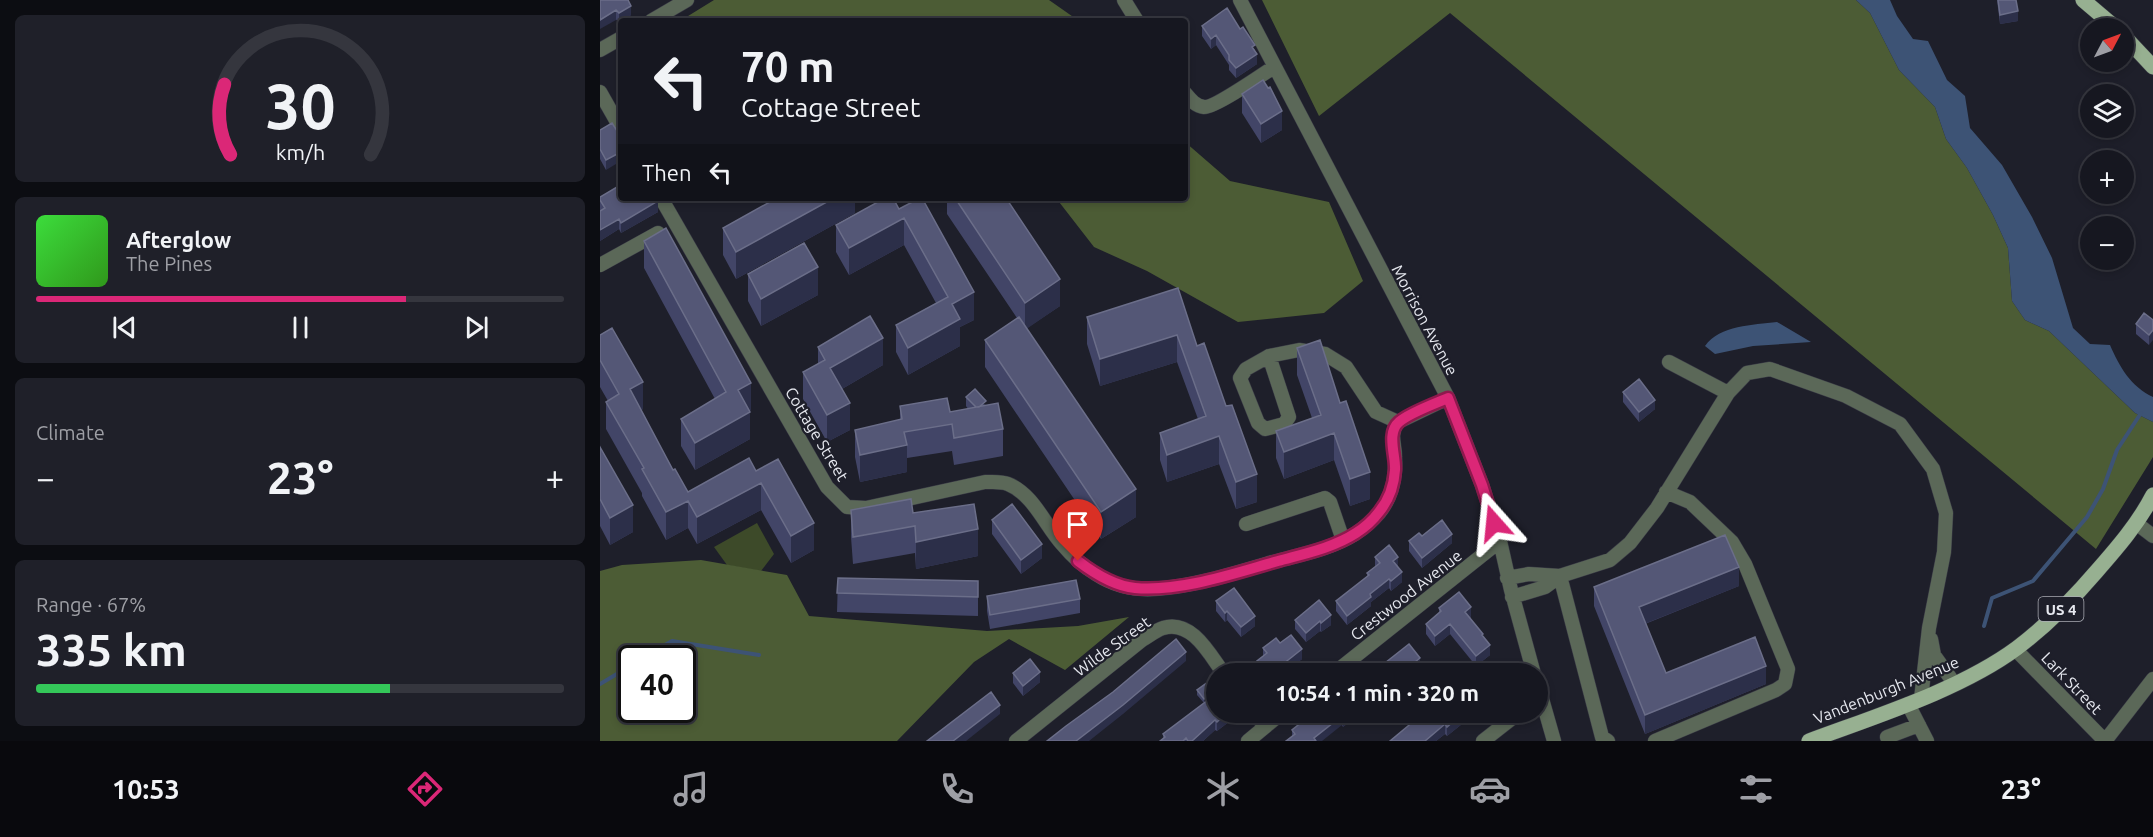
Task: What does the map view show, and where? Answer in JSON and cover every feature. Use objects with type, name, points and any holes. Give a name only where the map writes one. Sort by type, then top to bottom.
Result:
[{"type":"main road","points":[[2083,0],[2104,18]]},
{"type":"main road","points":[[2134,47],[2153,67]]},
{"type":"main road","name":"Vandenburgh Avenue","points":[[1809,741],[1915,701],[1982,670],[2015,649],[2046,624],[2086,584],[2123,542],[2153,495]]},
{"type":"street","points":[[656,18],[687,0]]},
{"type":"street","points":[[1124,0],[1135,18]]},
{"type":"street","name":"Morrison Avenue","points":[[1240,0],[1448,398],[1482,485],[1500,542],[1507,578],[1531,663]]},
{"type":"street","points":[[600,50],[618,40]]},
{"type":"street","points":[[1188,96],[1196,105],[1206,108],[1218,103],[1274,67]]},
{"type":"street","points":[[600,92],[618,124]]},
{"type":"street","name":"Cottage Street","points":[[663,201],[827,487],[846,507],[866,508],[986,482],[1002,482],[1010,484],[1030,501],[1062,544],[1078,561],[1105,579],[1132,588],[1154,589],[1183,585],[1301,555],[1355,534],[1369,523],[1387,501],[1393,485],[1395,470],[1392,435],[1398,422]]},
{"type":"street","points":[[600,265],[675,224]]},
{"type":"street","points":[[1269,356],[1289,417],[1284,424],[1265,429],[1258,423],[1240,378],[1246,369],[1269,356],[1299,350],[1325,354],[1346,367],[1376,412],[1398,422],[1448,398]]},
{"type":"street","points":[[1669,362],[1728,393]]},
{"type":"street","points":[[1512,597],[1545,587],[1560,576],[1610,560],[1630,543],[1666,492],[1728,393],[1747,373],[1770,369],[1845,396],[1900,424],[1933,469],[1946,513],[1944,552],[1915,701],[1919,724],[1927,741]]},
{"type":"street","points":[[1655,741],[1776,690],[1785,684],[1788,669],[1745,564],[1732,542],[1690,502],[1666,492]]},
{"type":"street","points":[[1246,525],[1325,498],[1330,502],[1343,540]]},
{"type":"street","points":[[2136,524],[2153,536]]},
{"type":"street","name":"Crestwood Avenue","points":[[1347,663],[1500,542]]},
{"type":"street","points":[[1507,578],[1529,574],[1560,576]]},
{"type":"street","points":[[1560,576],[1602,737],[1608,741]]},
{"type":"street","name":"Wilde Street","points":[[1016,741],[1142,640],[1164,628],[1180,627],[1188,631],[1216,663]]},
{"type":"street","points":[[1929,628],[1934,655],[1954,683]]},
{"type":"street","name":"Lark Street","points":[[2015,649],[2105,741]]},
{"type":"street","points":[[2105,741],[2153,679]]},
{"type":"street","points":[[1548,722],[1554,741]]},
{"type":"street","points":[[1262,723],[1265,727]]},
{"type":"street","points":[[1248,741],[1270,723]]},
{"type":"street","points":[[1483,741],[1506,723]]},
{"type":"street","points":[[1887,737],[1919,724]]},
{"type":"green space","points":[[714,0],[1049,0],[1075,18],[685,18]]},
{"type":"green space","points":[[1262,0],[1856,0],[1870,13],[1899,70],[1935,107],[1946,139],[1967,168],[1993,215],[2008,248],[2012,301],[2025,320],[2049,331],[2135,413],[2153,422],[2153,457],[2096,549],[1450,13],[1319,116]]},
{"type":"green space","points":[[1188,145],[1230,181],[1329,202],[1363,281],[1324,313],[1238,322],[1147,271],[1094,247],[1058,201],[1188,201]]},
{"type":"green space","points":[[757,523],[774,554],[761,571],[727,565],[714,547]]},
{"type":"green space","points":[[701,560],[787,575],[809,616],[987,631],[1078,626],[1129,617],[1065,670],[1009,639],[974,662],[897,741],[600,741],[600,571],[622,565]]},
{"type":"water","points":[[1856,0],[1890,0],[1897,16],[1913,39],[1928,41],[1947,80],[1965,96],[1970,128],[2002,165],[2032,217],[2052,258],[2073,328],[2090,344],[2110,345],[2117,361],[2132,382],[2153,397],[2153,422],[2135,413],[2049,331],[2025,320],[2012,301],[2008,248],[1993,215],[1967,168],[1946,139],[1935,107],[1899,70],[1870,13]]},
{"type":"water","points":[[1777,322],[1811,342],[1753,346],[1715,354],[1705,346],[1711,339],[1728,330]]},
{"type":"building","points":[[600,0],[628,0],[631,6],[619,13],[616,10],[600,20]]},
{"type":"building","points":[[1998,0],[2016,0],[2018,11],[2000,15]]},
{"type":"building","points":[[1227,8],[1240,29],[1243,27],[1255,45],[1252,47],[1257,54],[1236,68],[1229,60],[1229,55],[1216,35],[1211,39],[1202,26]]},
{"type":"building","points":[[1263,80],[1268,88],[1270,87],[1282,111],[1261,124],[1242,94]]},
{"type":"building","points":[[612,123],[618,132],[618,154],[606,160],[600,149],[600,130]]},
{"type":"building","points":[[617,187],[618,201],[658,201],[621,223],[619,219],[600,230],[600,211],[605,208],[600,197]]},
{"type":"building","points":[[772,201],[829,201],[736,252],[723,228]]},
{"type":"building","points":[[880,201],[895,201],[899,209],[914,201],[924,201],[974,292],[952,304],[960,319],[908,348],[896,325],[948,297],[904,218],[849,248],[836,225]]},
{"type":"building","points":[[957,201],[1008,201],[1060,279],[1025,303]]},
{"type":"building","points":[[666,228],[751,383],[738,390],[750,412],[695,443],[681,419],[726,392],[644,241]]},
{"type":"building","points":[[804,243],[818,267],[761,299],[748,274]]},
{"type":"building","points":[[1178,288],[1197,346],[1204,343],[1226,406],[1232,405],[1257,474],[1236,482],[1219,436],[1167,455],[1160,433],[1206,416],[1177,335],[1100,359],[1087,317]]},
{"type":"building","points":[[2144,313],[2153,320],[2153,330],[2149,335],[2136,324]]},
{"type":"building","points":[[870,316],[883,338],[830,368],[850,403],[827,415],[803,372],[825,360],[818,347]]},
{"type":"building","points":[[1019,317],[1136,489],[1101,512],[985,340]]},
{"type":"building","points":[[612,328],[643,382],[630,389],[673,470],[675,469],[688,492],[749,458],[756,471],[778,459],[814,523],[791,536],[761,483],[697,517],[688,501],[666,512],[606,402],[619,394],[600,360],[600,335]]},
{"type":"building","points":[[1320,340],[1340,403],[1346,401],[1370,472],[1350,479],[1334,433],[1284,452],[1276,431],[1321,415],[1297,348]]},
{"type":"building","points":[[1639,379],[1655,400],[1639,412],[1623,392]]},
{"type":"building","points":[[975,389],[986,401],[979,407],[976,407],[966,397]]},
{"type":"building","points":[[947,398],[950,412],[998,403],[1003,429],[954,438],[952,424],[904,432],[907,445],[860,455],[855,430],[902,419],[900,406]]},
{"type":"building","points":[[600,447],[633,505],[610,518],[600,499]]},
{"type":"building","points":[[911,499],[913,513],[974,504],[978,529],[916,542],[915,526],[853,537],[851,510]]},
{"type":"building","points":[[1012,504],[1042,544],[1021,560],[992,520]]},
{"type":"building","points":[[1442,520],[1452,534],[1422,558],[1409,541],[1419,533],[1422,536]]},
{"type":"building","points":[[1725,535],[1739,567],[1639,607],[1666,673],[1755,637],[1766,666],[1645,715],[1594,587]]},
{"type":"building","points":[[1389,545],[1398,557],[1393,561],[1402,572],[1370,594],[1371,597],[1347,616],[1336,601],[1369,575],[1367,573],[1380,563],[1375,557]]},
{"type":"building","points":[[838,578],[978,581],[978,597],[837,593]]},
{"type":"building","points":[[1076,580],[1080,599],[990,615],[987,596]]},
{"type":"building","points":[[1234,588],[1255,616],[1241,627],[1227,611],[1225,613],[1216,601]]},
{"type":"building","points":[[1459,592],[1471,607],[1465,612],[1490,645],[1476,656],[1450,624],[1435,636],[1426,624],[1441,611],[1439,608]]},
{"type":"building","points":[[1319,600],[1331,615],[1306,633],[1295,620]]},
{"type":"building","points":[[1291,635],[1302,649],[1284,663],[1259,663],[1257,661],[1267,653],[1263,648],[1276,638],[1280,643]]},
{"type":"building","points":[[1176,639],[1186,652],[1123,705],[1076,741],[1047,741],[1113,692]]},
{"type":"building","points":[[1409,644],[1420,658],[1414,663],[1385,663]]},
{"type":"building","points":[[1030,659],[1040,672],[1023,686],[1013,673]]},
{"type":"building","points":[[1206,683],[1206,698],[1204,699],[1197,690]]},
{"type":"building","points":[[991,692],[1000,705],[953,741],[927,741]]},
{"type":"building","points":[[1206,702],[1206,723],[1212,723],[1192,741],[1186,738],[1183,741],[1160,741],[1165,737],[1163,734]]},
{"type":"building","points":[[1301,723],[1333,723],[1314,738],[1316,741],[1286,741],[1295,734],[1292,730]]},
{"type":"building","points":[[1412,723],[1452,723],[1447,727],[1445,724],[1425,741],[1390,741]]},
{"type":"waterway","points":[[1984,626],[1992,598],[2033,581],[2087,517],[2103,489],[2117,450],[2141,413]]},
{"type":"waterway","points":[[665,645],[672,641],[759,655]]},
{"type":"waterway","points":[[600,684],[618,673]]},
{"type":"route","points":[[1078,561],[1113,583],[1132,588],[1154,589],[1183,585],[1238,572],[1301,555],[1340,541],[1355,534],[1369,523],[1387,501],[1393,485],[1395,470],[1392,435],[1398,422],[1448,398],[1482,485],[1494,523]]}]
